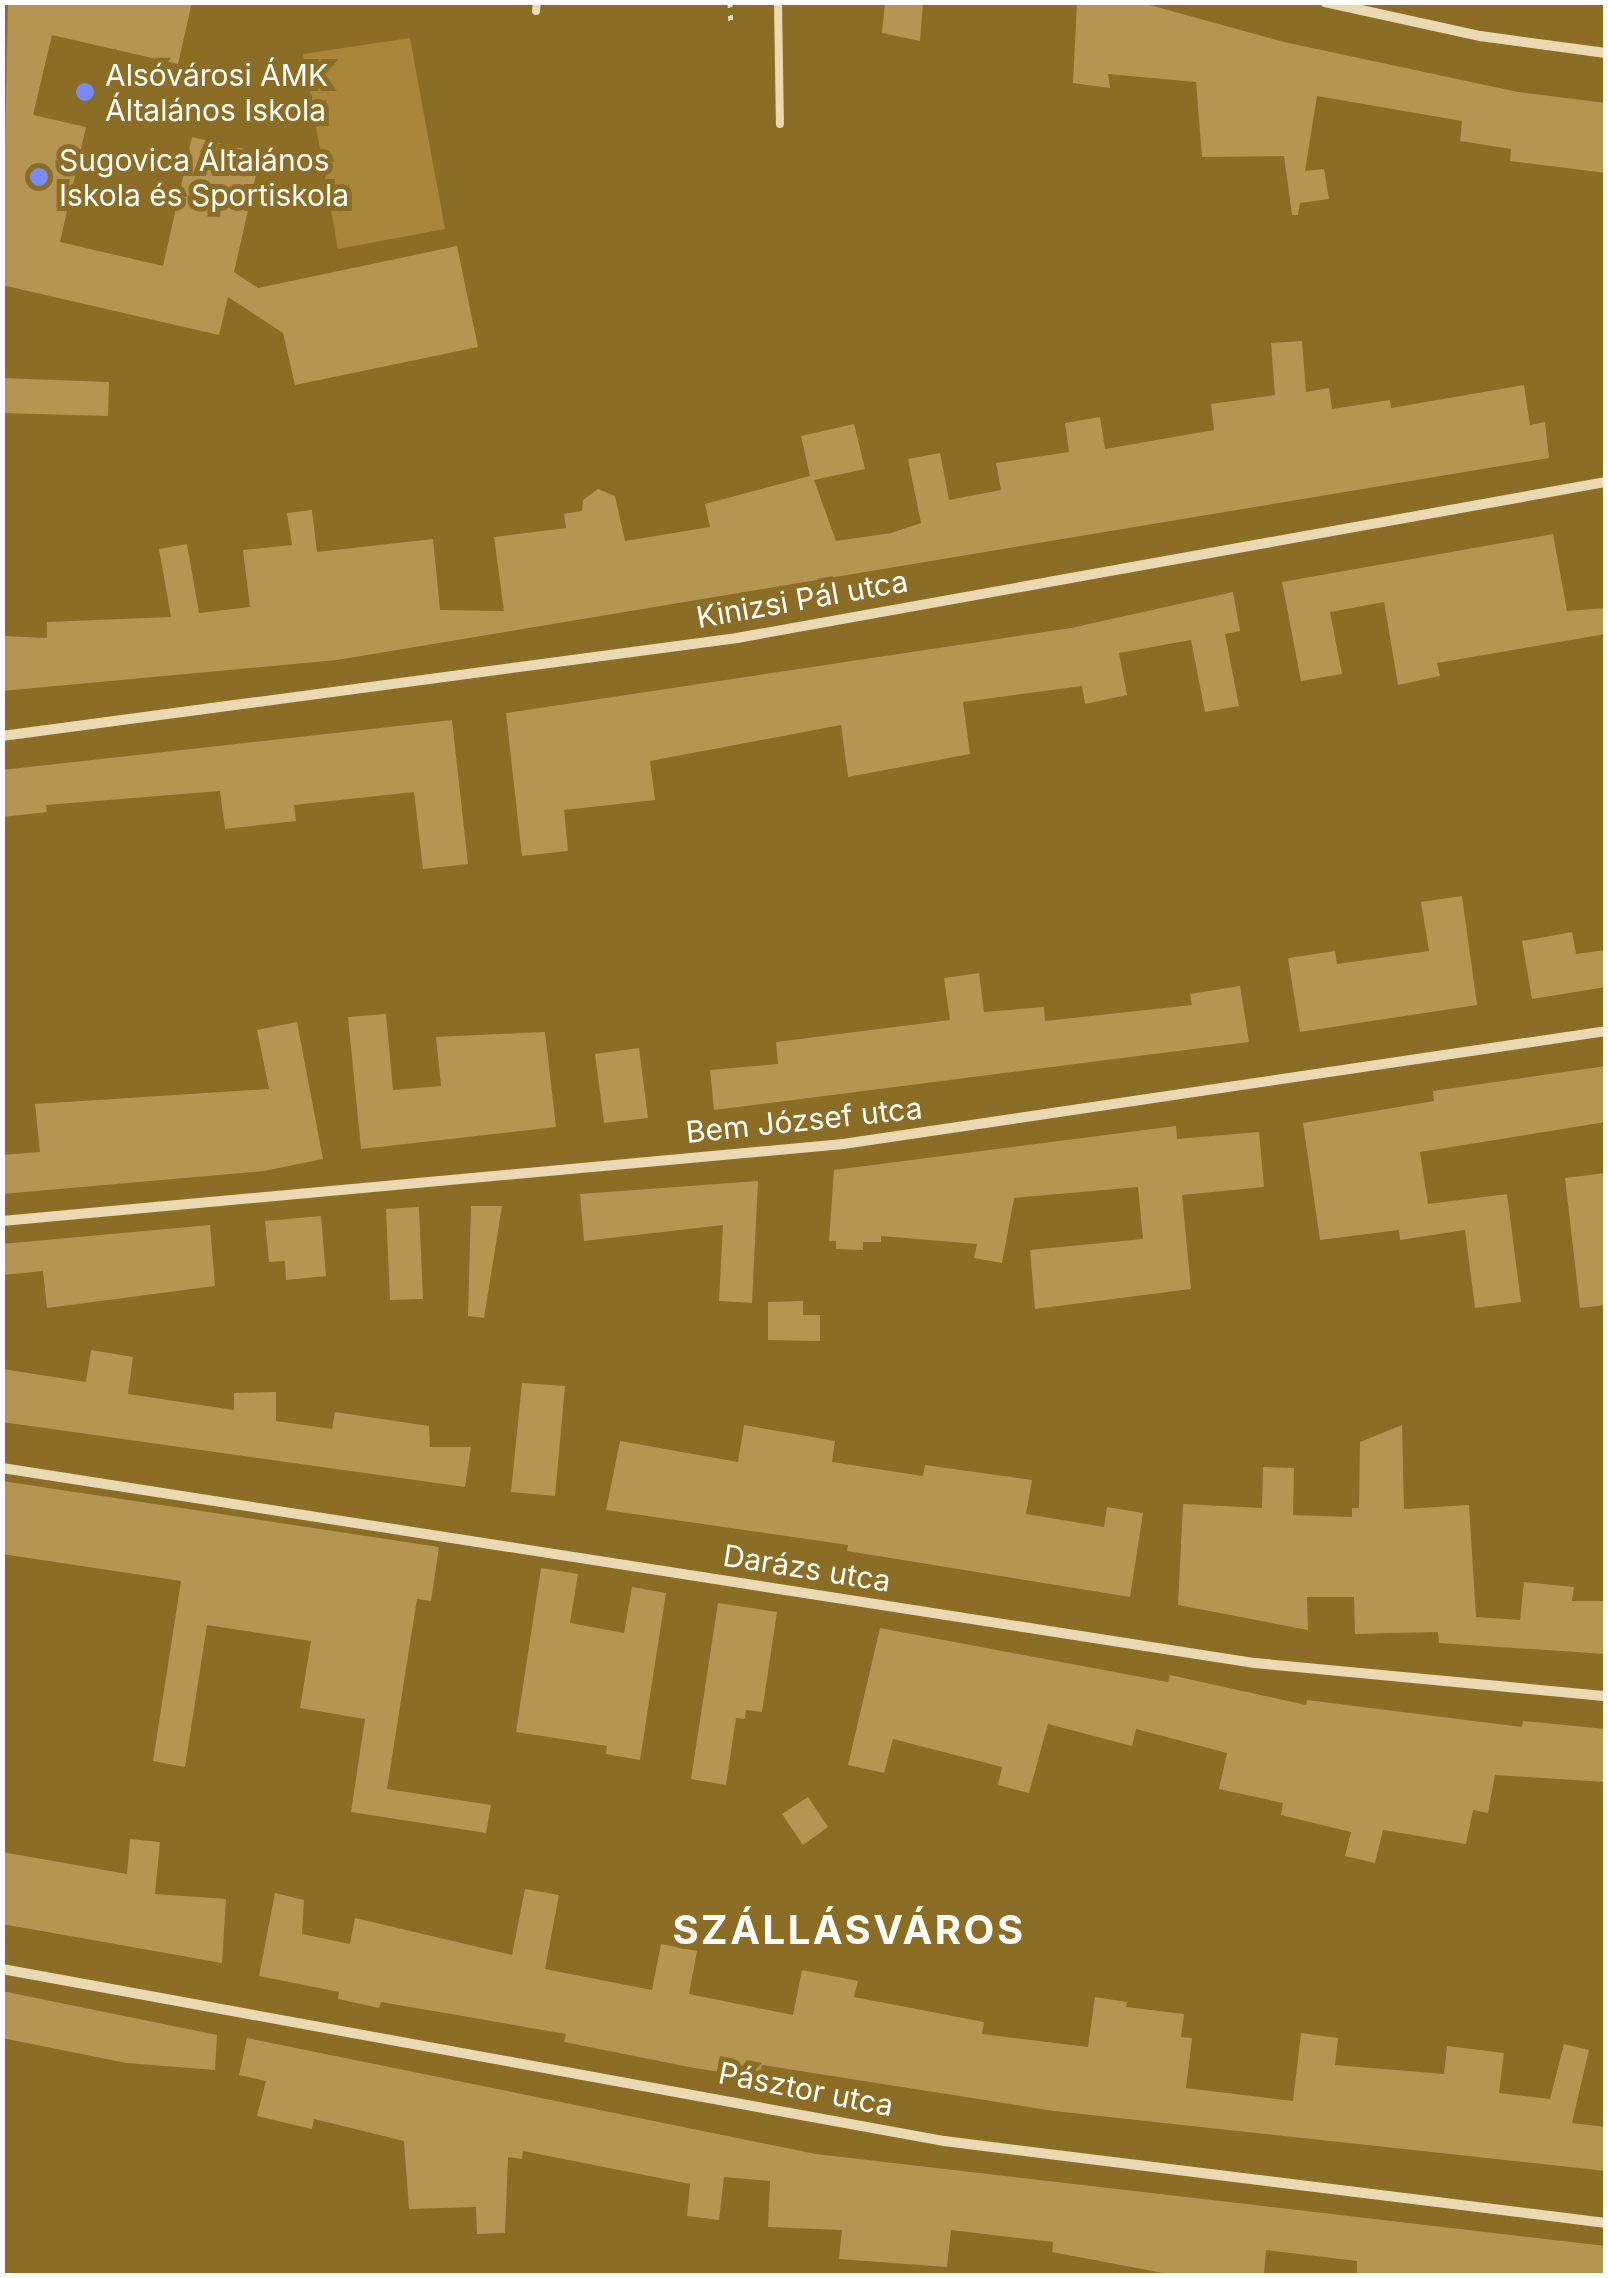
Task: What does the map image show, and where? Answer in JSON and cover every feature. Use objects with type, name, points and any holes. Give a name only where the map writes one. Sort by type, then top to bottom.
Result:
[{"type":"street","points":[[1324,2],[1606,54]]},
{"type":"street","name":"Kinizsi Pál utca","points":[[2,736],[737,638],[1606,482]]},
{"type":"street","name":"Bem József utca","points":[[2,1221],[843,1144],[1606,1031]]},
{"type":"street","name":"Darázs utca","points":[[2,1468],[1255,1664],[1606,1696]]},
{"type":"street","name":"Pásztor utca","points":[[2,1970],[944,2141],[1606,2223]]},
{"type":"lane","points":[[778,2],[780,124]]},
{"type":"path","points":[[730,2],[730,25]]},
{"type":"shaded area","points":[[410,38],[445,229],[338,249],[303,54]]},
{"type":"building","name":"Sugovica Általános Iskola és Sportiskola","points":[[8,2],[192,2],[178,64],[52,35],[33,115],[86,127],[60,242],[163,266],[192,137],[261,153],[234,272],[258,288],[457,246],[478,347],[295,385],[283,333],[228,297],[219,335],[2,285]]},
{"type":"building","points":[[885,2],[923,2],[920,41],[882,33]]},
{"type":"building","points":[[1077,2],[1139,2],[1284,42],[1518,92],[1606,103],[1606,173],[1510,161],[1511,149],[1460,141],[1462,121],[1317,96],[1305,171],[1324,169],[1329,199],[1300,203],[1298,215],[1292,215],[1284,156],[1202,157],[1196,82],[1108,74],[1110,88],[1073,83]]},
{"type":"building","points":[[1302,341],[1306,392],[1329,388],[1332,409],[1390,400],[1391,408],[1524,385],[1530,425],[1545,422],[1549,458],[337,660],[2,691],[2,636],[47,638],[47,622],[171,617],[159,549],[187,544],[199,613],[250,607],[243,550],[292,545],[287,513],[312,510],[317,552],[433,539],[440,610],[504,611],[494,537],[566,528],[564,514],[582,511],[583,500],[598,489],[615,496],[625,541],[710,527],[705,504],[810,476],[801,436],[854,424],[865,469],[814,480],[836,541],[891,533],[921,523],[908,459],[940,453],[949,500],[1001,490],[996,463],[1069,452],[1065,423],[1100,417],[1105,449],[1214,430],[1211,404],[1275,395],[1271,343]]},
{"type":"building","points":[[2,378],[109,382],[108,416],[2,413]]},
{"type":"building","points":[[1553,534],[1567,611],[1606,608],[1606,634],[1437,663],[1440,676],[1398,685],[1384,602],[1330,612],[1342,674],[1301,681],[1282,582]]},
{"type":"building","points":[[1233,592],[1240,631],[1225,634],[1239,706],[1205,712],[1191,640],[1119,653],[1127,695],[1085,704],[1082,686],[963,702],[970,754],[848,777],[841,725],[650,761],[655,800],[564,810],[568,851],[522,856],[506,713],[1071,628]]},
{"type":"building","points":[[452,720],[468,864],[423,869],[414,792],[294,805],[296,821],[225,829],[220,791],[46,805],[47,812],[2,817],[2,770]]},
{"type":"building","points":[[1462,896],[1477,1005],[1300,1032],[1288,958],[1335,951],[1337,964],[1429,951],[1421,902]]},
{"type":"building","points":[[1572,932],[1576,954],[1606,950],[1606,987],[1532,999],[1522,941]]},
{"type":"building","points":[[979,973],[984,1012],[1044,1007],[1045,1021],[1192,1005],[1190,994],[1240,986],[1249,1042],[714,1110],[710,1070],[778,1064],[776,1042],[950,1020],[944,978]]},
{"type":"building","points":[[386,1014],[393,1090],[441,1086],[436,1037],[545,1032],[556,1127],[361,1149],[348,1017]]},
{"type":"building","points":[[297,1022],[323,1159],[264,1171],[2,1194],[2,1155],[40,1152],[35,1104],[269,1089],[257,1030]]},
{"type":"building","points":[[639,1048],[648,1118],[604,1123],[595,1054]]},
{"type":"building","points":[[1606,1066],[1606,1122],[1420,1152],[1428,1204],[1507,1194],[1521,1302],[1475,1308],[1465,1230],[1400,1240],[1399,1230],[1320,1240],[1303,1123],[1434,1101],[1433,1091]]},
{"type":"building","points":[[1176,1126],[1177,1139],[1259,1132],[1264,1187],[1182,1195],[1191,1289],[1035,1309],[1030,1250],[1143,1239],[1138,1187],[1014,1198],[1002,1263],[974,1258],[977,1244],[881,1236],[881,1242],[863,1242],[863,1250],[836,1249],[836,1241],[829,1241],[834,1170]]},
{"type":"building","points":[[1606,1173],[1606,1305],[1580,1308],[1565,1178]]},
{"type":"building","points":[[758,1181],[752,1303],[719,1301],[723,1225],[584,1241],[580,1194]]},
{"type":"building","points":[[471,1206],[502,1206],[484,1318],[468,1316]]},
{"type":"building","points":[[419,1207],[423,1299],[390,1300],[386,1209]]},
{"type":"building","points":[[321,1216],[326,1276],[286,1280],[285,1261],[269,1262],[265,1221]]},
{"type":"building","points":[[210,1225],[215,1286],[47,1308],[43,1271],[2,1275],[2,1244]]},
{"type":"building","points":[[803,1301],[803,1315],[820,1315],[820,1341],[768,1340],[768,1302]]},
{"type":"building","points":[[91,1350],[133,1357],[128,1394],[234,1410],[234,1393],[276,1392],[276,1421],[332,1429],[335,1412],[429,1426],[430,1447],[471,1447],[465,1487],[2,1422],[2,1369],[86,1382]]},
{"type":"building","points":[[522,1383],[565,1386],[555,1496],[511,1492]]},
{"type":"building","points":[[744,1425],[835,1441],[832,1462],[923,1476],[925,1465],[1032,1480],[1026,1514],[1104,1527],[1107,1507],[1143,1513],[1130,1597],[847,1551],[848,1545],[606,1510],[620,1441],[738,1462]]},
{"type":"building","points":[[1402,1425],[1404,1509],[1469,1505],[1476,1617],[1520,1620],[1524,1582],[1574,1587],[1572,1601],[1606,1601],[1606,1654],[1439,1643],[1438,1632],[1355,1634],[1354,1597],[1307,1597],[1308,1630],[1178,1605],[1183,1504],[1262,1508],[1263,1467],[1294,1468],[1293,1515],[1352,1517],[1352,1508],[1359,1508],[1360,1442]]},
{"type":"building","points":[[2,1481],[439,1547],[431,1601],[417,1599],[387,1789],[491,1805],[486,1833],[351,1812],[365,1719],[300,1708],[311,1641],[207,1625],[185,1767],[153,1761],[181,1581],[2,1554]]},
{"type":"building","points":[[541,1568],[578,1574],[570,1623],[624,1633],[632,1587],[666,1593],[640,1760],[606,1754],[607,1746],[516,1732]]},
{"type":"building","points":[[718,1603],[777,1612],[762,1712],[746,1710],[745,1719],[736,1718],[726,1785],[691,1779]]},
{"type":"building","points":[[880,1628],[1168,1682],[1170,1675],[1306,1705],[1307,1700],[1522,1727],[1523,1721],[1606,1729],[1606,1782],[1495,1775],[1488,1813],[1473,1810],[1466,1844],[1383,1830],[1375,1863],[1345,1856],[1351,1832],[1281,1815],[1283,1803],[1219,1789],[1227,1753],[1136,1729],[1132,1746],[1048,1724],[1029,1793],[998,1785],[1002,1767],[893,1739],[884,1773],[848,1765]]},
{"type":"building","points":[[808,1797],[828,1827],[803,1845],[782,1814]]},
{"type":"building","points":[[130,1839],[160,1842],[155,1894],[226,1899],[222,1963],[2,1924],[2,1852],[127,1874]]},
{"type":"building","points":[[525,1889],[559,1895],[545,1969],[652,1990],[661,1944],[697,1951],[689,1994],[793,2015],[802,1970],[858,1981],[854,1997],[984,2022],[982,2034],[1088,2047],[1095,1997],[1127,2002],[1126,2007],[1184,2014],[1181,2037],[1192,2038],[1186,2088],[1293,2101],[1301,2033],[1338,2038],[1335,2065],[1444,2074],[1447,2046],[1504,2053],[1499,2093],[1550,2099],[1564,2044],[1589,2050],[1572,2123],[1606,2127],[1606,2171],[1054,2111],[762,2065],[760,2078],[564,2042],[566,2034],[381,2002],[379,2008],[338,1999],[339,1992],[259,1976],[275,1893],[304,1900],[302,1934],[350,1944],[355,1918],[512,1955]]},
{"type":"building","points":[[2,1991],[217,2035],[215,2070],[126,2063],[2,2038]]},
{"type":"building","points":[[247,2038],[816,2154],[1606,2246],[1606,2276],[1357,2276],[1357,2261],[1266,2250],[1264,2276],[1179,2276],[1052,2252],[1053,2242],[951,2230],[947,2267],[839,2259],[842,2230],[768,2227],[770,2181],[724,2177],[719,2220],[687,2216],[690,2184],[523,2151],[522,2159],[508,2157],[505,2233],[477,2234],[476,2207],[409,2209],[404,2141],[314,2119],[312,2129],[257,2116],[266,2081],[239,2075]]},
{"type":"place","name":"Alsóvárosi ÁMK Általános Iskola","points":[[85,92]]},
{"type":"place","name":"Sugovica Általános Iskola és Sportiskola","points":[[39,177]]},
{"type":"district","name":"SZÁLLÁSVÁROS","points":[[849,1930]]}]
